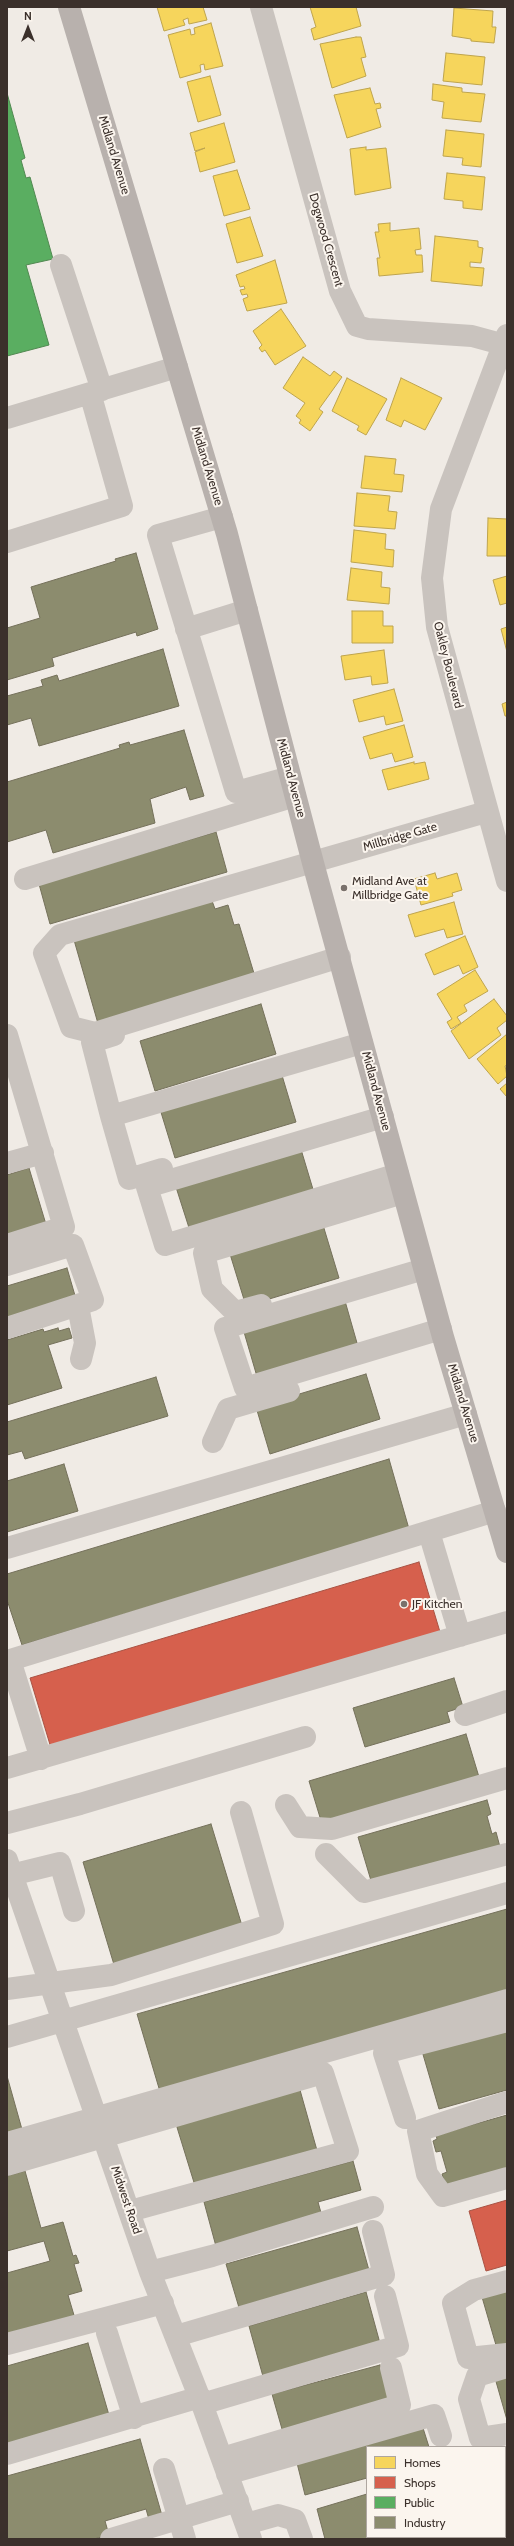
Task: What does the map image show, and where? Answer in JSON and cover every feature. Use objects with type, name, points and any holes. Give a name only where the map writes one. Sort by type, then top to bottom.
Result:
[{"type":"main road","name":"Midland Avenue","points":[[69,7],[222,517],[362,1043],[443,1337],[507,1552]]},
{"type":"street","name":"Dogwood Crescent","points":[[261,7],[340,291],[357,326],[368,329],[472,336],[506,340]]},
{"type":"street","points":[[7,542],[122,506],[96,392],[60,265]]},
{"type":"street","name":"Oakley Boulevard","points":[[506,340],[441,509],[432,578],[437,627],[486,812],[507,881]]},
{"type":"street","points":[[7,418],[177,367]]},
{"type":"street","points":[[222,517],[158,535],[236,792],[293,787]]},
{"type":"street","points":[[186,629],[247,610]]},
{"type":"street","points":[[25,879],[293,787]]},
{"type":"street","name":"Millbridge Gate","points":[[341,961],[95,1033],[71,1027],[44,953],[60,935],[486,812]]},
{"type":"street","points":[[341,961],[92,1042],[129,1179],[340,1114],[345,1128]]},
{"type":"street","points":[[7,1035],[14,1086],[43,1153],[64,1227],[7,1245]]},
{"type":"street","points":[[111,1116],[362,1043]]},
{"type":"street","points":[[383,1117],[147,1187],[165,1245],[401,1183]]},
{"type":"street","points":[[7,1163],[43,1153]]},
{"type":"street","points":[[401,1183],[204,1253],[212,1289],[235,1312],[423,1263]]},
{"type":"street","points":[[7,1265],[73,1245],[93,1300],[7,1328]]},
{"type":"street","points":[[423,1263],[225,1328],[245,1388],[443,1337]]},
{"type":"street","points":[[78,1306],[86,1343],[81,1359]]},
{"type":"street","points":[[214,1442],[228,1409],[443,1337]]},
{"type":"street","points":[[7,1548],[466,1414]]},
{"type":"street","points":[[40,1759],[9,1661],[495,1511]]},
{"type":"street","points":[[429,1532],[460,1636]]},
{"type":"street","points":[[7,1768],[507,1622]]},
{"type":"street","points":[[464,1715],[507,1701]]},
{"type":"street","points":[[7,1823],[80,1804],[305,1737]]},
{"type":"street","points":[[286,1805],[300,1827],[332,1829],[507,1778]]},
{"type":"street","points":[[7,1989],[111,1975],[273,1924],[241,1812]]},
{"type":"street","points":[[326,1854],[364,1892],[507,1854]]},
{"type":"street","points":[[8,1870],[60,1863],[74,1911]]},
{"type":"street","name":"Midwest Road","points":[[8,1870],[51,1984],[150,2272],[201,2400],[248,2532]]},
{"type":"street","points":[[7,2037],[507,1893]]},
{"type":"street","points":[[7,2165],[101,2128],[507,2000]]},
{"type":"street","points":[[405,2118],[384,2053],[507,2021]]},
{"type":"street","points":[[7,2143],[101,2128],[323,2073],[348,2151],[130,2211]]},
{"type":"street","points":[[507,2102],[418,2131],[427,2174],[443,2196],[507,2178]]},
{"type":"street","points":[[150,2272],[212,2256],[373,2207]]},
{"type":"street","points":[[176,2336],[384,2275],[373,2231]]},
{"type":"street","points":[[507,2281],[474,2290],[453,2303],[468,2358],[507,2354]]},
{"type":"street","points":[[7,2454],[398,2346],[385,2296]]},
{"type":"street","points":[[7,2344],[163,2303]]},
{"type":"street","points":[[107,2333],[134,2418]]},
{"type":"street","points":[[507,2367],[477,2376],[469,2399],[480,2438],[507,2434]]},
{"type":"street","points":[[225,2466],[400,2405],[390,2368]]},
{"type":"street","points":[[225,2466],[434,2415],[441,2436]]},
{"type":"street","points":[[164,2469],[182,2529]]},
{"type":"street","points":[[111,2539],[182,2529],[238,2501]]},
{"type":"street","points":[[248,2532],[278,2515],[295,2520],[302,2539]]},
{"type":"building: Homes","points":[[157,7],[203,7],[207,20],[189,24],[188,18],[183,20],[185,25],[164,31]]},
{"type":"building: Homes","points":[[310,7],[356,7],[361,26],[314,40],[311,29],[316,27]]},
{"type":"building: Homes","points":[[454,8],[493,11],[492,27],[496,27],[494,43],[471,41],[471,39],[452,36]]},
{"type":"building: Homes","points":[[211,23],[223,66],[205,70],[204,64],[200,65],[201,72],[180,78],[168,35],[190,29],[191,35],[195,34],[194,28]]},
{"type":"building: Homes","points":[[361,37],[366,57],[361,58],[366,76],[332,88],[320,44]]},
{"type":"building: Homes","points":[[446,53],[485,57],[482,85],[443,81]]},
{"type":"building: Homes","points":[[210,76],[221,115],[198,122],[187,82]]},
{"type":"building: Homes","points":[[433,84],[462,88],[462,92],[485,94],[481,122],[442,118],[444,102],[432,100]]},
{"type":"building: Homes","points":[[370,88],[375,104],[380,103],[381,108],[376,109],[381,127],[347,138],[334,95]]},
{"type":"building: Homes","points":[[224,123],[235,162],[200,172],[195,152],[205,148],[195,151],[190,133]]},
{"type":"building: Homes","points":[[446,130],[484,134],[481,167],[462,165],[463,158],[443,156]]},
{"type":"building: Homes","points":[[366,147],[366,150],[386,148],[391,188],[355,195],[350,149]]},
{"type":"building: Homes","points":[[237,170],[250,209],[224,216],[213,176]]},
{"type":"building: Homes","points":[[447,173],[485,177],[482,210],[463,208],[463,201],[444,199]]},
{"type":"building: Homes","points":[[250,217],[263,256],[237,263],[226,224]]},
{"type":"building: Homes","points":[[390,223],[390,231],[419,228],[421,249],[415,250],[416,255],[422,255],[423,272],[379,276],[377,258],[380,258],[375,232],[379,232],[378,224]]},
{"type":"building: Homes","points":[[435,236],[478,241],[478,247],[483,248],[481,263],[470,262],[470,267],[484,268],[482,286],[431,281]]},
{"type":"building: Homes","points":[[275,260],[287,303],[247,311],[243,299],[248,297],[247,294],[242,295],[240,290],[245,289],[244,286],[240,287],[236,275]]},
{"type":"building: Homes","points":[[281,309],[306,346],[275,365],[265,350],[262,352],[259,348],[262,345],[253,331]]},
{"type":"building: Homes","points":[[303,357],[330,376],[334,371],[342,377],[319,409],[323,412],[310,431],[299,423],[301,420],[296,416],[305,403],[283,388]]},
{"type":"building: Homes","points":[[347,378],[387,399],[366,435],[357,430],[359,426],[332,411]]},
{"type":"building: Homes","points":[[401,378],[442,398],[425,430],[404,420],[401,427],[386,420]]},
{"type":"building: Homes","points":[[365,456],[396,459],[394,474],[404,475],[402,492],[361,488]]},
{"type":"building: Homes","points":[[357,493],[390,496],[388,511],[397,512],[395,529],[354,526]]},
{"type":"building: Homes","points":[[488,518],[507,519],[507,556],[487,556]]},
{"type":"building: Homes","points":[[354,530],[386,534],[385,549],[394,550],[393,567],[351,562]]},
{"type":"building: Homes","points":[[351,568],[382,572],[381,587],[390,588],[389,604],[347,600]]},
{"type":"building: Homes","points":[[507,576],[507,603],[500,605],[493,580]]},
{"type":"building: Homes","points":[[352,611],[383,611],[383,626],[393,626],[393,643],[352,643]]},
{"type":"building: Homes","points":[[507,627],[507,652],[501,629]]},
{"type":"building: Homes","points":[[384,650],[388,683],[372,685],[371,676],[345,680],[341,656]]},
{"type":"building: Homes","points":[[394,689],[403,721],[386,725],[384,716],[359,722],[353,700]]},
{"type":"building: Homes","points":[[507,702],[507,716],[505,716],[502,704]]},
{"type":"building: Homes","points":[[404,725],[413,757],[395,762],[392,753],[370,759],[363,737]]},
{"type":"building: Homes","points":[[414,762],[414,764],[425,762],[429,779],[388,790],[382,770]]},
{"type":"building: Homes","points":[[435,873],[437,879],[457,873],[462,890],[452,893],[453,896],[421,905],[414,879]]},
{"type":"building: Homes","points":[[454,902],[463,934],[447,938],[444,929],[415,937],[408,915]]},
{"type":"building: Homes","points":[[465,936],[478,967],[463,974],[459,965],[434,975],[425,954]]},
{"type":"building: Homes","points":[[475,970],[488,991],[464,1005],[467,1011],[457,1017],[461,1023],[451,1029],[447,1022],[452,1019],[437,994]]},
{"type":"building: Homes","points":[[494,999],[507,1016],[507,1020],[497,1028],[501,1035],[469,1059],[451,1031]]},
{"type":"building: Homes","points":[[507,1034],[507,1065],[505,1066],[507,1076],[498,1084],[477,1059]]},
{"type":"building: Homes","points":[[507,1083],[507,1097],[500,1089]]},
{"type":"building: Shops","points":[[419,1562],[440,1632],[51,1748],[30,1678]]},
{"type":"building: Shops","points":[[507,2200],[507,2265],[486,2271],[469,2211]]},
{"type":"building: Public","points":[[7,93],[25,158],[21,160],[26,178],[30,177],[53,259],[26,265],[49,345],[7,356]]},
{"type":"building: Industry","points":[[136,553],[158,629],[137,636],[136,632],[52,658],[54,666],[7,680],[7,628],[40,618],[31,587],[116,561],[115,559]]},
{"type":"building: Industry","points":[[163,649],[179,706],[39,746],[31,718],[7,725],[7,696],[43,686],[41,680],[57,675],[59,681]]},
{"type":"building: Industry","points":[[184,730],[204,796],[190,800],[186,787],[150,799],[155,823],[53,853],[46,830],[7,842],[7,782],[120,748],[119,745],[129,742],[130,745]]},
{"type":"building: Industry","points":[[216,832],[227,872],[50,924],[39,884]]},
{"type":"building: Industry","points":[[211,898],[215,909],[228,905],[234,925],[239,924],[256,980],[99,1027],[74,940]]},
{"type":"building: Industry","points":[[261,1004],[276,1054],[155,1091],[140,1041]]},
{"type":"building: Industry","points":[[281,1072],[296,1122],[175,1158],[160,1109]]},
{"type":"building: Industry","points":[[300,1146],[315,1196],[191,1234],[175,1184]]},
{"type":"building: Industry","points":[[29,1168],[48,1231],[7,1244],[7,1175]]},
{"type":"building: Industry","points":[[323,1225],[339,1278],[246,1306],[230,1254]]},
{"type":"building: Industry","points":[[67,1268],[76,1299],[7,1320],[7,1286]]},
{"type":"building: Industry","points":[[345,1301],[359,1350],[258,1380],[244,1332]]},
{"type":"building: Industry","points":[[58,1328],[59,1331],[69,1328],[72,1338],[48,1345],[62,1388],[7,1405],[7,1340],[43,1329],[44,1332]]},
{"type":"building: Industry","points":[[366,1374],[380,1419],[270,1454],[256,1407]]},
{"type":"building: Industry","points":[[156,1377],[168,1416],[25,1459],[22,1451],[7,1455],[7,1422]]},
{"type":"building: Industry","points":[[389,1459],[409,1529],[22,1645],[7,1600],[7,1574]]},
{"type":"building: Industry","points":[[64,1464],[78,1511],[7,1532],[7,1481]]},
{"type":"building: Industry","points":[[454,1678],[463,1707],[447,1712],[450,1722],[365,1747],[353,1708]]},
{"type":"building: Industry","points":[[466,1734],[479,1777],[322,1824],[309,1781]]},
{"type":"building: Industry","points":[[487,1800],[491,1814],[487,1816],[492,1834],[496,1832],[500,1847],[372,1884],[358,1837]]},
{"type":"building: Industry","points":[[211,1824],[243,1929],[115,1968],[83,1862]]},
{"type":"building: Industry","points":[[507,1909],[507,1997],[161,2095],[137,2014]]},
{"type":"building: Industry","points":[[507,2027],[507,2090],[439,2109],[422,2051]]},
{"type":"building: Industry","points":[[7,2076],[23,2133],[7,2138]]},
{"type":"building: Industry","points":[[300,2090],[318,2154],[196,2189],[176,2124]]},
{"type":"building: Industry","points":[[507,2115],[507,2175],[446,2187],[442,2174],[447,2172],[441,2151],[436,2152],[433,2141],[437,2139],[436,2135]]},
{"type":"building: Industry","points":[[353,2161],[361,2190],[318,2202],[323,2220],[217,2250],[204,2202]]},
{"type":"building: Industry","points":[[25,2171],[41,2228],[63,2222],[73,2256],[76,2255],[79,2263],[74,2264],[82,2291],[68,2295],[76,2322],[7,2341],[7,2273],[50,2261],[44,2241],[7,2251],[7,2176]]},
{"type":"building: Industry","points":[[357,2227],[370,2274],[240,2311],[226,2264]]},
{"type":"building: Industry","points":[[507,2289],[507,2349],[498,2352],[482,2297]]},
{"type":"building: Industry","points":[[366,2292],[381,2347],[264,2380],[249,2326]]},
{"type":"building: Industry","points":[[88,2343],[111,2422],[7,2451],[7,2366]]},
{"type":"building: Industry","points":[[380,2365],[391,2404],[284,2436],[272,2394]]},
{"type":"building: Industry","points":[[507,2374],[507,2420],[495,2378]]},
{"type":"building: Industry","points":[[423,2428],[429,2446],[366,2446],[366,2478],[305,2495],[297,2463]]},
{"type":"building: Industry","points":[[140,2439],[163,2519],[150,2523],[146,2509],[105,2521],[109,2535],[94,2539],[7,2539],[7,2476]]},
{"type":"building: Industry","points":[[366,2494],[366,2538],[425,2538],[325,2539],[317,2509]]},
{"type":"place","name":"Midland Ave at Millbridge Gate","points":[[344,888]]},
{"type":"place","name":"JF Kitchen","points":[[404,1604]]}]
